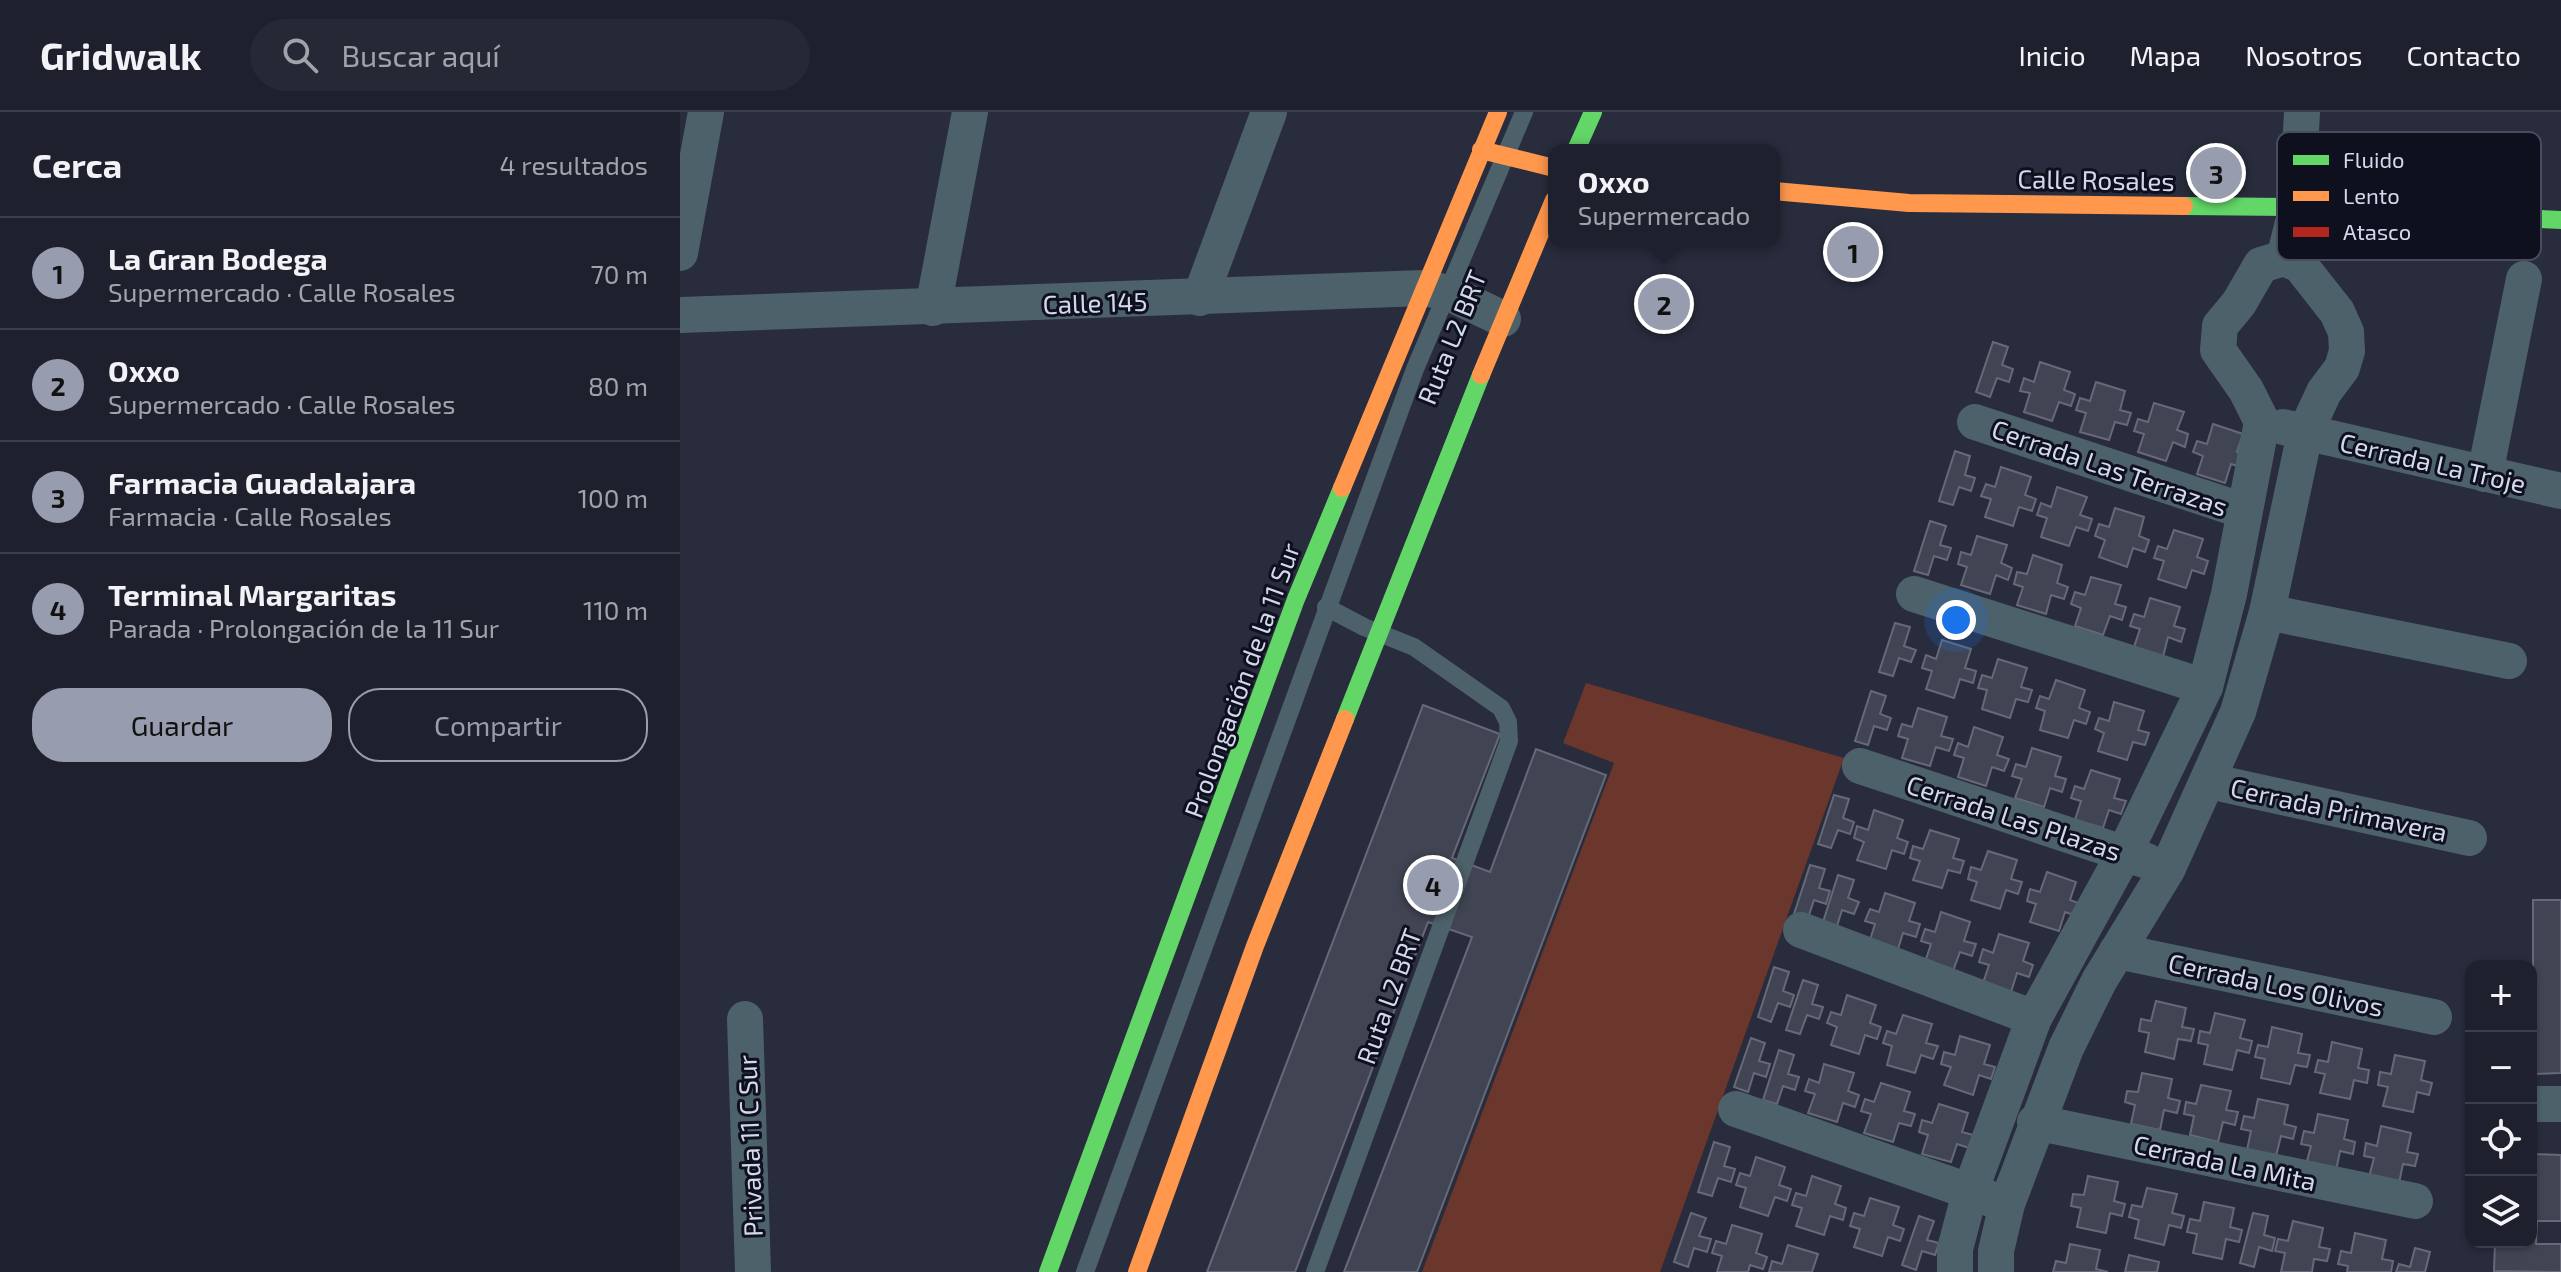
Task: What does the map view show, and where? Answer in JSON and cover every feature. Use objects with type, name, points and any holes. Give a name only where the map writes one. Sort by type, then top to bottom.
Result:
[{"type":"main road","name":"Prolongación de la 11 Sur","points":[[1048,1272],[1296,599],[1436,291],[1481,150],[1498,112]]},
{"type":"main road","points":[[1579,144],[1593,112]]},
{"type":"main road","points":[[1481,150],[1546,172]]},
{"type":"main road","name":"Calle Rosales","points":[[1780,192],[1909,203],[2277,207]]},
{"type":"main road","points":[[1137,1272],[1372,630],[1496,316],[1548,212]]},
{"type":"main road","name":"Calle Rosales","points":[[2541,219],[2561,220]]},
{"type":"street","points":[[680,253],[706,112]]},
{"type":"street","points":[[933,308],[970,112]]},
{"type":"street","points":[[1200,298],[1269,112]]},
{"type":"street","points":[[2301,132],[2302,112]]},
{"type":"street","points":[[1955,1272],[1955,1249],[1970,1192],[2034,1018],[2124,854],[2205,687],[2229,594],[2262,422],[2218,350],[2220,326],[2239,303],[2261,265],[2277,260]]},
{"type":"street","points":[[1996,1272],[1996,1251],[2007,1204],[2035,1122],[2066,1048],[2117,951],[2168,868],[2238,712],[2267,612],[2305,433],[2324,392],[2342,368],[2347,351],[2346,332],[2316,283],[2300,265],[2289,260]]},
{"type":"street","points":[[2485,474],[2524,279]]},
{"type":"street","name":"Calle 145","points":[[680,315],[1436,291],[1496,316]]},
{"type":"street","name":"Cerrada Las Terrazas","points":[[1975,422],[2244,511]]},
{"type":"street","points":[[2262,422],[2305,433]]},
{"type":"street","name":"Cerrada La Troje","points":[[2305,433],[2561,491]]},
{"type":"street","points":[[1914,594],[2205,687]]},
{"type":"street","points":[[2267,612],[2509,661]]},
{"type":"street","name":"Cerrada Las Plazas","points":[[1860,766],[2168,868]]},
{"type":"street","name":"Cerrada Primavera","points":[[2209,781],[2469,838]]},
{"type":"street","points":[[1801,930],[2034,1018]]},
{"type":"street","name":"Cerrada Los Olivos","points":[[2117,951],[2434,1017]]},
{"type":"street","name":"Privada 11 C Sur","points":[[745,1019],[753,1272]]},
{"type":"street","points":[[2537,1104],[2561,1104]]},
{"type":"street","points":[[1736,1109],[2007,1204]]},
{"type":"street","name":"Cerrada La Mita","points":[[2035,1122],[2415,1201]]},
{"type":"lane","name":"Ruta L2 BRT","points":[[1085,1272],[1415,369],[1436,291],[1524,112]]},
{"type":"lane","name":"Ruta L2 BRT","points":[[1496,316],[1546,172]]},
{"type":"lane","name":"Ruta L2 BRT","points":[[1315,1272],[1509,741],[1508,722],[1501,708],[1414,647],[1326,607]]},
{"type":"shaded area","points":[[1586,683],[1844,758],[1660,1272],[1422,1272],[1614,763],[1563,743]]},
{"type":"building","points":[[1993,342],[2008,347],[2002,365],[2013,369],[2009,382],[1997,378],[1990,397],[1976,392]]},
{"type":"building","points":[[2040,362],[2070,372],[2064,390],[2075,394],[2071,406],[2059,402],[2052,421],[2024,412],[2030,393],[2020,391],[2024,378],[2034,382]]},
{"type":"building","points":[[2096,382],[2125,391],[2120,410],[2131,413],[2127,425],[2115,422],[2109,440],[2080,432],[2086,413],[2076,410],[2080,398],[2090,401]]},
{"type":"building","points":[[2154,403],[2184,412],[2177,430],[2188,434],[2185,447],[2173,442],[2166,461],[2138,452],[2144,434],[2134,431],[2138,419],[2148,422]]},
{"type":"building","points":[[2213,424],[2243,434],[2237,452],[2247,456],[2244,468],[2231,464],[2225,483],[2197,474],[2203,456],[2193,452],[2197,441],[2207,444]]},
{"type":"building","points":[[1955,451],[1970,456],[1965,475],[1975,478],[1971,491],[1959,487],[1953,505],[1939,501]]},
{"type":"building","points":[[2001,467],[2031,477],[2025,495],[2036,499],[2032,511],[2019,507],[2013,526],[1985,517],[1991,499],[1981,496],[1986,484],[1995,487]]},
{"type":"building","points":[[2057,487],[2087,497],[2080,515],[2092,519],[2088,531],[2076,527],[2069,546],[2041,537],[2047,518],[2037,515],[2041,503],[2051,507]]},
{"type":"building","points":[[2115,508],[2144,517],[2139,536],[2149,540],[2145,552],[2133,548],[2127,567],[2099,557],[2105,540],[2095,536],[2099,524],[2109,527]]},
{"type":"building","points":[[1930,521],[1946,526],[1940,545],[1951,548],[1947,560],[1934,556],[1928,575],[1914,571]]},
{"type":"building","points":[[2174,530],[2203,539],[2197,557],[2208,561],[2204,574],[2192,570],[2186,588],[2158,579],[2164,561],[2154,558],[2158,546],[2167,549]]},
{"type":"building","points":[[1977,536],[2007,545],[2001,563],[2012,568],[2008,580],[1996,575],[1990,594],[1961,585],[1967,567],[1958,564],[1961,552],[1971,555]]},
{"type":"building","points":[[2033,555],[2062,565],[2057,583],[2068,587],[2064,599],[2051,595],[2046,614],[2017,605],[2023,587],[2014,584],[2017,572],[2027,574]]},
{"type":"building","points":[[2091,577],[2121,585],[2115,604],[2126,607],[2122,620],[2110,616],[2103,635],[2075,626],[2081,608],[2071,604],[2075,592],[2085,595]]},
{"type":"building","points":[[2150,598],[2180,607],[2174,626],[2185,629],[2181,642],[2168,637],[2163,657],[2134,647],[2140,629],[2130,626],[2134,614],[2144,617]]},
{"type":"building","points":[[1895,623],[1910,627],[1904,646],[1916,650],[1911,662],[1899,658],[1893,676],[1879,672]]},
{"type":"building","points":[[1942,640],[1971,649],[1965,668],[1976,671],[1973,683],[1960,679],[1954,698],[1926,689],[1932,671],[1922,668],[1926,655],[1936,659]]},
{"type":"building","points":[[1998,659],[2027,668],[2021,687],[2032,690],[2028,702],[2016,699],[2010,718],[1982,709],[1987,690],[1978,688],[1982,675],[1992,678]]},
{"type":"building","points":[[2056,680],[2085,690],[2079,708],[2090,712],[2086,724],[2074,720],[2068,738],[2040,730],[2045,711],[2036,708],[2040,696],[2049,699]]},
{"type":"building","points":[[1871,691],[1886,696],[1880,714],[1891,718],[1887,730],[1874,726],[1868,745],[1855,741]]},
{"type":"building","points":[[2114,702],[2144,711],[2138,730],[2149,733],[2145,745],[2133,742],[2127,760],[2098,751],[2104,733],[2095,729],[2099,718],[2109,721]]},
{"type":"building","points":[[1423,705],[1500,734],[1452,858],[1490,872],[1536,749],[1606,775],[1417,1272],[1344,1272],[1472,937],[1428,922],[1295,1272],[1207,1272]]},
{"type":"building","points":[[1918,708],[1947,717],[1941,736],[1953,739],[1949,751],[1936,747],[1930,766],[1902,758],[1908,739],[1898,736],[1902,724],[1912,727]]},
{"type":"building","points":[[1974,727],[2003,737],[1997,755],[2009,759],[2004,771],[1992,767],[1986,786],[1958,777],[1964,758],[1954,755],[1958,743],[1968,747]]},
{"type":"building","points":[[2032,748],[2061,757],[2055,776],[2066,779],[2062,792],[2050,788],[2044,807],[2015,798],[2022,779],[2012,776],[2016,764],[2026,767]]},
{"type":"building","points":[[2091,770],[2120,779],[2114,798],[2126,801],[2121,814],[2109,810],[2103,828],[2075,820],[2081,801],[2071,798],[2075,786],[2084,789]]},
{"type":"building","points":[[1834,795],[1849,799],[1843,818],[1854,822],[1850,834],[1838,830],[1831,848],[1818,844]]},
{"type":"building","points":[[1874,810],[1903,820],[1897,838],[1908,842],[1904,854],[1892,850],[1886,869],[1857,860],[1864,842],[1854,838],[1857,826],[1868,830]]},
{"type":"building","points":[[1930,830],[1959,839],[1953,858],[1964,861],[1960,873],[1948,870],[1942,888],[1913,880],[1920,861],[1910,858],[1913,846],[1923,849]]},
{"type":"building","points":[[1988,851],[2017,860],[2011,879],[2022,882],[2018,894],[2006,890],[2000,909],[1971,900],[1977,882],[1968,879],[1971,867],[1981,870]]},
{"type":"building","points":[[1810,865],[1825,869],[1819,888],[1830,891],[1826,904],[1814,900],[1808,918],[1794,914]]},
{"type":"building","points":[[2047,872],[2076,882],[2070,900],[2081,904],[2077,916],[2065,912],[2059,931],[2030,922],[2036,904],[2027,901],[2030,889],[2040,892]]},
{"type":"building","points":[[1838,875],[1854,880],[1848,898],[1859,902],[1854,914],[1842,910],[1836,929],[1822,925]]},
{"type":"building","points":[[1885,893],[1915,903],[1909,921],[1920,924],[1916,937],[1903,933],[1897,952],[1869,943],[1875,924],[1865,921],[1870,909],[1879,912]]},
{"type":"building","points":[[2533,900],[2561,900],[2561,1073],[2537,1074],[2537,960],[2533,960]]},
{"type":"building","points":[[1941,912],[1970,922],[1964,941],[1976,944],[1972,956],[1960,952],[1953,971],[1925,962],[1931,944],[1921,941],[1925,929],[1935,932]]},
{"type":"building","points":[[1999,934],[2029,943],[2023,961],[2033,965],[2029,977],[2017,973],[2011,992],[1983,983],[1989,965],[1979,962],[1983,949],[1993,953]]},
{"type":"building","points":[[1774,967],[1789,972],[1783,991],[1794,995],[1790,1007],[1778,1003],[1771,1022],[1758,1017]]},
{"type":"building","points":[[1803,980],[1818,985],[1812,1004],[1823,1007],[1819,1019],[1807,1015],[1800,1034],[1786,1030]]},
{"type":"building","points":[[1847,995],[1876,1005],[1870,1023],[1881,1027],[1877,1039],[1865,1035],[1859,1054],[1831,1045],[1837,1027],[1827,1023],[1831,1012],[1841,1015]]},
{"type":"building","points":[[2156,1001],[2186,1008],[2182,1027],[2194,1029],[2191,1041],[2178,1039],[2174,1059],[2145,1052],[2149,1033],[2139,1031],[2141,1019],[2151,1021]]},
{"type":"building","points":[[2215,1013],[2245,1020],[2240,1038],[2252,1041],[2249,1053],[2237,1050],[2232,1070],[2204,1064],[2208,1045],[2198,1043],[2200,1031],[2210,1033]]},
{"type":"building","points":[[1903,1015],[1932,1024],[1926,1043],[1938,1046],[1933,1059],[1921,1055],[1915,1073],[1887,1065],[1892,1046],[1883,1043],[1887,1031],[1896,1034]]},
{"type":"building","points":[[2272,1027],[2302,1034],[2298,1053],[2310,1055],[2307,1067],[2295,1065],[2290,1084],[2261,1078],[2265,1059],[2255,1057],[2258,1045],[2268,1047]]},
{"type":"building","points":[[1960,1036],[1990,1045],[1984,1064],[1995,1067],[1991,1079],[1979,1075],[1973,1095],[1944,1085],[1951,1067],[1941,1064],[1944,1052],[1955,1055]]},
{"type":"building","points":[[1751,1038],[1765,1043],[1759,1061],[1770,1064],[1766,1077],[1754,1073],[1748,1092],[1734,1087]]},
{"type":"building","points":[[2332,1042],[2362,1049],[2358,1068],[2369,1070],[2367,1083],[2354,1080],[2350,1099],[2320,1093],[2325,1074],[2315,1072],[2318,1060],[2328,1062]]},
{"type":"building","points":[[1779,1050],[1794,1055],[1788,1074],[1799,1077],[1795,1090],[1783,1086],[1777,1104],[1763,1100]]},
{"type":"building","points":[[2395,1055],[2425,1061],[2421,1080],[2432,1083],[2429,1095],[2417,1092],[2413,1112],[2383,1106],[2388,1087],[2378,1085],[2380,1072],[2391,1074]]},
{"type":"building","points":[[1824,1064],[1854,1073],[1848,1091],[1859,1095],[1855,1107],[1843,1103],[1837,1122],[1808,1113],[1815,1094],[1805,1091],[1809,1079],[1819,1083]]},
{"type":"building","points":[[2142,1073],[2172,1079],[2168,1098],[2180,1101],[2177,1113],[2164,1110],[2160,1130],[2131,1124],[2135,1105],[2125,1102],[2127,1091],[2138,1092]]},
{"type":"building","points":[[1881,1083],[1910,1092],[1904,1111],[1915,1114],[1911,1126],[1899,1123],[1893,1142],[1864,1133],[1871,1114],[1861,1111],[1865,1099],[1874,1102]]},
{"type":"building","points":[[2201,1085],[2231,1091],[2226,1110],[2238,1112],[2235,1125],[2223,1122],[2218,1142],[2190,1135],[2194,1116],[2184,1114],[2186,1102],[2196,1104]]},
{"type":"building","points":[[2258,1099],[2288,1105],[2284,1124],[2296,1127],[2293,1139],[2281,1136],[2276,1156],[2247,1150],[2251,1131],[2241,1129],[2244,1116],[2254,1118]]},
{"type":"building","points":[[1939,1104],[1968,1113],[1962,1132],[1973,1135],[1969,1148],[1957,1144],[1951,1162],[1922,1154],[1928,1135],[1919,1132],[1922,1120],[1932,1123]]},
{"type":"building","points":[[2318,1114],[2348,1120],[2344,1139],[2355,1142],[2353,1154],[2340,1151],[2336,1171],[2306,1165],[2311,1146],[2301,1144],[2304,1131],[2314,1133]]},
{"type":"building","points":[[2381,1126],[2411,1133],[2407,1152],[2418,1154],[2415,1166],[2403,1164],[2399,1183],[2369,1177],[2374,1158],[2364,1156],[2366,1143],[2377,1146]]},
{"type":"building","points":[[1714,1142],[1730,1147],[1724,1166],[1735,1169],[1731,1182],[1718,1178],[1712,1196],[1698,1192]]},
{"type":"building","points":[[2537,1154],[2561,1155],[2561,1221],[2537,1221]]},
{"type":"building","points":[[1756,1157],[1785,1167],[1779,1185],[1791,1189],[1787,1201],[1775,1197],[1768,1216],[1740,1207],[1746,1188],[1736,1185],[1740,1173],[1750,1176]]},
{"type":"building","points":[[1812,1176],[1841,1186],[1835,1204],[1846,1208],[1843,1220],[1830,1216],[1824,1235],[1796,1226],[1802,1208],[1792,1205],[1796,1193],[1806,1196]]},
{"type":"building","points":[[2088,1176],[2118,1182],[2114,1201],[2125,1204],[2122,1216],[2110,1213],[2106,1233],[2077,1227],[2081,1208],[2071,1206],[2073,1194],[2084,1195]]},
{"type":"building","points":[[2147,1188],[2177,1194],[2172,1213],[2184,1216],[2181,1228],[2169,1225],[2164,1245],[2135,1238],[2139,1220],[2129,1217],[2132,1205],[2142,1207]]},
{"type":"building","points":[[1870,1198],[1899,1207],[1893,1225],[1904,1229],[1900,1241],[1888,1237],[1882,1256],[1854,1247],[1860,1229],[1850,1226],[1854,1213],[1864,1216]]},
{"type":"building","points":[[2204,1202],[2234,1208],[2230,1227],[2242,1230],[2239,1242],[2226,1239],[2222,1259],[2193,1253],[2197,1234],[2187,1232],[2190,1219],[2200,1221]]},
{"type":"building","points":[[1691,1213],[1706,1218],[1699,1236],[1711,1239],[1707,1252],[1694,1248],[1688,1267],[1674,1262]]},
{"type":"building","points":[[2253,1213],[2268,1216],[2264,1235],[2275,1238],[2272,1251],[2259,1247],[2254,1267],[2240,1263]]},
{"type":"building","points":[[1919,1216],[1934,1221],[1927,1240],[1939,1243],[1935,1255],[1922,1251],[1916,1270],[1902,1265]]},
{"type":"building","points":[[2293,1221],[2323,1228],[2319,1247],[2330,1249],[2327,1261],[2314,1259],[2312,1272],[2281,1272],[2285,1253],[2275,1251],[2278,1239],[2288,1241]]},
{"type":"building","points":[[1732,1225],[1762,1234],[1756,1253],[1767,1257],[1763,1269],[1750,1265],[1748,1272],[1717,1272],[1722,1256],[1712,1253],[1716,1241],[1726,1244]]},
{"type":"building","points":[[2355,1233],[2386,1240],[2382,1259],[2393,1261],[2391,1272],[2347,1272],[2348,1266],[2338,1264],[2341,1251],[2351,1253]]},
{"type":"building","points":[[2070,1244],[2100,1250],[2096,1269],[2108,1272],[2053,1272],[2056,1261],[2066,1263]]},
{"type":"building","points":[[2537,1244],[2561,1244],[2561,1272],[2494,1271],[2495,1248],[2537,1248]]},
{"type":"building","points":[[1788,1245],[1818,1254],[1812,1272],[1769,1272],[1772,1261],[1782,1264]]},
{"type":"building","points":[[2415,1248],[2430,1252],[2425,1272],[2396,1272],[2399,1264],[2410,1267]]},
{"type":"building","points":[[2129,1255],[2159,1262],[2157,1272],[2125,1272]]},
{"type":"traffic: fast","points":[[1579,144],[1593,112]]},
{"type":"traffic: fast","points":[[2184,206],[2277,207]]},
{"type":"traffic: fast","points":[[2541,219],[2561,220]]},
{"type":"traffic: fast","points":[[1345,719],[1481,375]]},
{"type":"traffic: fast","points":[[1048,1272],[1296,599],[1342,488]]},
{"type":"traffic: slow","points":[[1342,488],[1498,112]]},
{"type":"traffic: slow","points":[[1481,150],[1548,167]]},
{"type":"traffic: slow","points":[[1780,192],[1909,203],[2184,206]]},
{"type":"traffic: slow","points":[[1481,375],[1548,214]]},
{"type":"traffic: slow","points":[[1137,1272],[1255,946],[1345,719]]},
{"type":"place","name":"Farmacia Guadalajara","points":[[2216,173]]},
{"type":"place","name":"La Gran Bodega","points":[[1853,252]]},
{"type":"place","name":"Oxxo","points":[[1664,304]]},
{"type":"place","name":"Terminal Margaritas","points":[[1433,885]]}]
